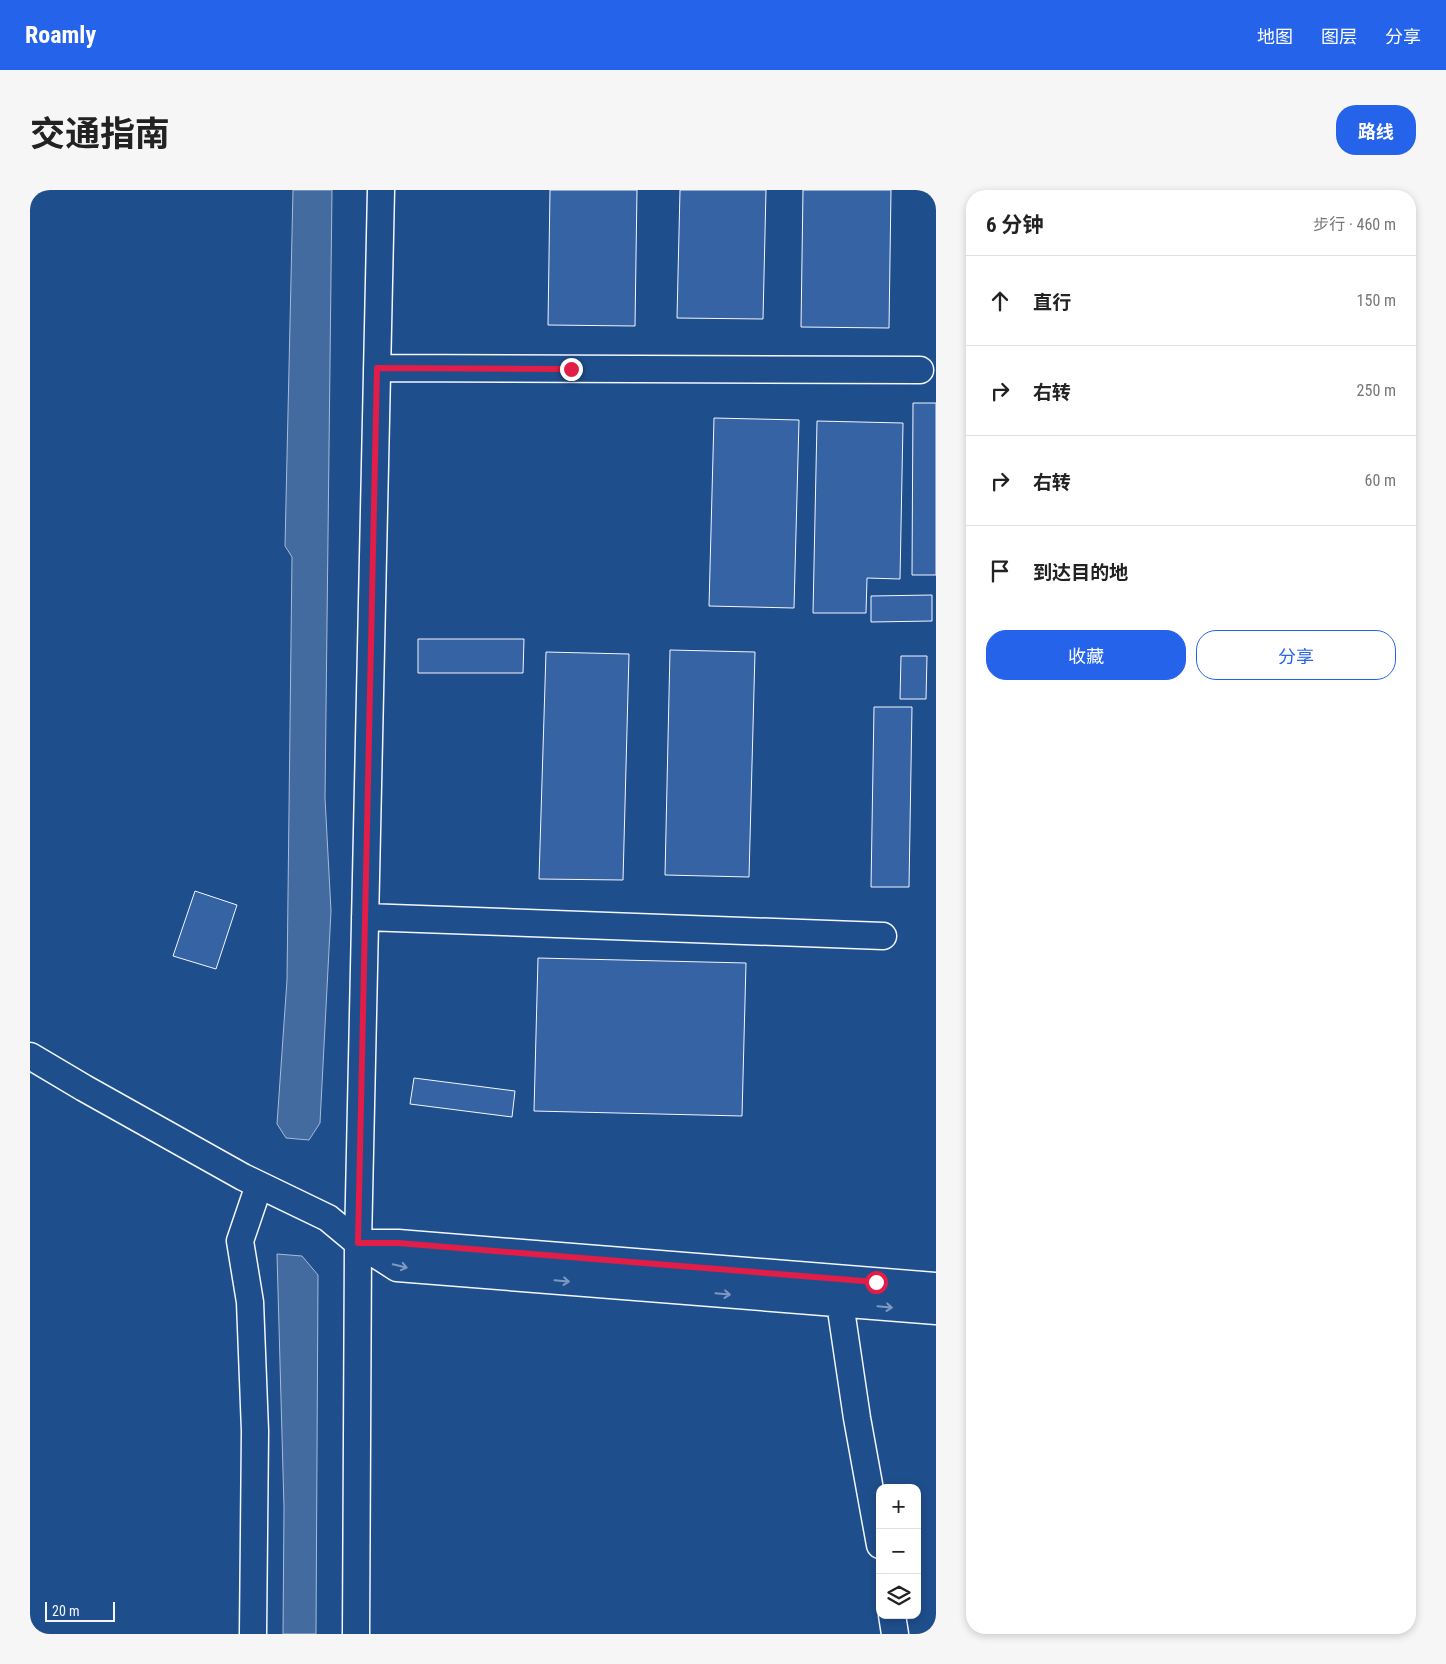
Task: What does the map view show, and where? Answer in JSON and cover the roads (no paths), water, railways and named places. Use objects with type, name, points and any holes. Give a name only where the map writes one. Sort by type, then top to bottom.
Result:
[{"type":"street","points":[[356,1634],[358,1243],[381,190]]},
{"type":"street","points":[[377,368],[920,370]]},
{"type":"street","points":[[365,917],[883,936]]},
{"type":"street","points":[[30,1056],[92,1093],[259,1185],[328,1218],[358,1243],[397,1268],[936,1311]]},
{"type":"street","points":[[253,1634],[255,1431],[250,1302],[240,1241],[259,1185]]},
{"type":"street","points":[[358,1243],[408,1244],[936,1286]]},
{"type":"street","points":[[840,1303],[857,1418],[877,1529]]},
{"type":"street","points":[[893,1619],[895,1634]]},
{"type":"water","points":[[293,190],[332,190],[325,798],[331,911],[320,1123],[309,1140],[286,1138],[277,1124],[287,980],[292,557],[285,546]]},
{"type":"water","points":[[277,1254],[302,1256],[318,1275],[316,1634],[283,1634],[284,1508]]}]
